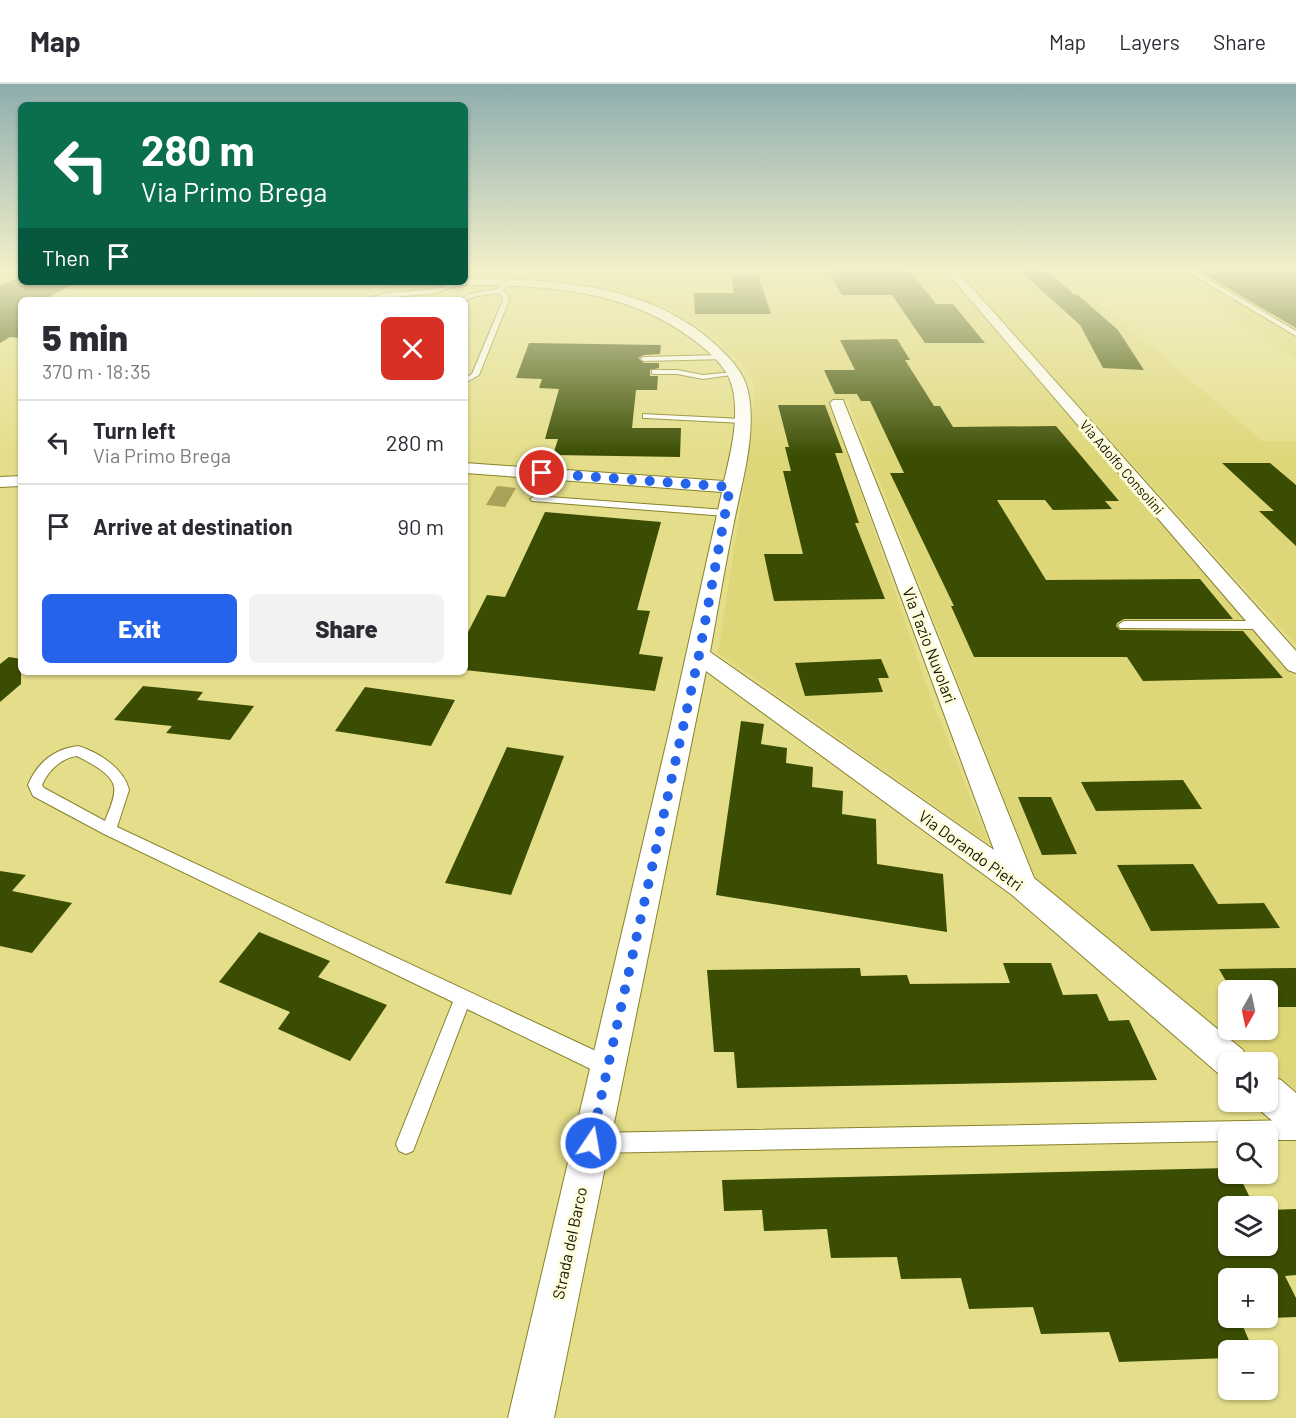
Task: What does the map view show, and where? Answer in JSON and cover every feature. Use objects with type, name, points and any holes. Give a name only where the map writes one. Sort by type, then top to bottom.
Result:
[{"type":"street","points":[[689,331],[728,366]]},
{"type":"street","name":"Via Adolfo Consolini","points":[[1004,331],[1296,665]]},
{"type":"street","name":"Strada del Barco","points":[[531,1418],[699,655],[726,513],[742,421],[742,405],[728,366]]},
{"type":"street","name":"Via Tazio Nuvolari","points":[[838,403],[1022,886]]},
{"type":"street","points":[[468,471],[730,487]]},
{"type":"street","points":[[0,482],[18,482]]},
{"type":"street","name":"Via Dorando Pietri","points":[[699,655],[1022,886],[1219,1052]]},
{"type":"street","points":[[1278,1102],[1296,1117]]},
{"type":"lane","points":[[468,379],[475,375],[493,331]]},
{"type":"lane","points":[[644,359],[728,366]]},
{"type":"lane","points":[[655,372],[677,372],[703,377],[728,366]]},
{"type":"lane","points":[[646,416],[742,421]]},
{"type":"lane","points":[[535,499],[726,513]]},
{"type":"lane","points":[[1124,625],[1261,625]]},
{"type":"lane","points":[[109,830],[122,790],[122,784],[116,776],[78,751],[66,753],[42,772],[36,782],[38,792],[109,830],[608,1067]]},
{"type":"lane","points":[[406,1144],[463,998]]},
{"type":"lane","points":[[591,1143],[1296,1130]]},
{"type":"shaded area","points":[[707,331],[995,331],[1296,677],[1296,1093],[1278,1079],[1278,1052],[1244,1052],[1229,1040],[1278,1040],[1278,980],[1218,980],[1218,1031],[1039,888],[848,401],[830,401],[931,698],[989,844],[718,653],[747,466],[755,384],[739,360]]},
{"type":"shaded area","points":[[1011,331],[1133,331],[1262,441],[1296,441],[1296,645]]},
{"type":"shaded area","points":[[1255,331],[1296,331],[1296,360]]},
{"type":"shaded area","points":[[497,486],[516,488],[505,507],[486,505]]},
{"type":"building","points":[[0,331],[18,331],[18,338],[10,337],[0,343]]},
{"type":"building","points":[[917,331],[975,331],[985,343],[925,343]]},
{"type":"building","points":[[1083,331],[1119,331],[1144,370],[1103,368]]},
{"type":"building","points":[[897,339],[910,360],[905,360],[934,406],[940,406],[953,427],[1056,426],[1119,501],[1105,501],[1112,509],[1053,510],[1045,500],[997,500],[1046,580],[1200,579],[1233,619],[1124,619],[1116,626],[1120,630],[1243,631],[1283,678],[1143,681],[1127,657],[974,657],[951,606],[954,606],[890,473],[904,473],[870,401],[861,401],[857,394],[835,394],[824,370],[855,370],[840,340]]},
{"type":"building","points":[[529,343],[661,345],[660,354],[644,355],[638,358],[644,363],[659,363],[659,368],[650,370],[650,376],[658,376],[657,390],[636,390],[632,428],[681,428],[680,457],[553,455],[558,439],[545,439],[559,389],[539,388],[542,379],[516,378]]},
{"type":"building","points":[[778,405],[825,405],[843,453],[835,453],[859,523],[855,523],[885,599],[774,601],[764,554],[803,554],[783,471],[791,471],[785,447],[789,447]]},
{"type":"building","points":[[1222,463],[1270,463],[1296,485],[1296,546],[1259,511],[1274,511]]},
{"type":"building","points":[[545,512],[661,522],[637,610],[650,611],[639,654],[663,657],[655,691],[468,670],[468,632],[487,595],[505,597]]},
{"type":"building","points":[[9,657],[18,658],[18,675],[21,675],[21,684],[0,702],[0,664]]},
{"type":"building","points":[[881,659],[889,678],[878,678],[883,692],[805,696],[795,663]]},
{"type":"building","points":[[143,686],[203,692],[197,700],[254,706],[230,740],[166,733],[172,726],[114,720]]},
{"type":"building","points":[[365,687],[455,700],[431,746],[335,731]]},
{"type":"building","points":[[741,721],[764,724],[761,744],[787,748],[786,763],[813,767],[812,787],[843,791],[842,814],[876,819],[877,864],[943,874],[947,932],[716,895]]},
{"type":"building","points":[[507,747],[564,756],[511,895],[445,883]]},
{"type":"building","points":[[1183,780],[1202,809],[1096,811],[1081,782]]},
{"type":"building","points":[[1018,797],[1051,797],[1077,854],[1042,855]]},
{"type":"building","points":[[1193,864],[1218,904],[1264,903],[1280,928],[1151,931],[1117,865]]},
{"type":"building","points":[[0,871],[26,875],[12,891],[72,903],[32,953],[0,946]]},
{"type":"building","points":[[259,932],[330,961],[318,977],[387,1005],[350,1061],[278,1029],[290,1012],[219,982]]},
{"type":"building","points":[[1003,963],[1051,963],[1063,995],[1097,994],[1109,1021],[1129,1020],[1157,1080],[737,1088],[734,1052],[714,1052],[707,970],[860,968],[861,976],[907,975],[910,984],[1010,983]]},
{"type":"building","points":[[1296,968],[1296,1007],[1278,1007],[1278,980],[1225,980],[1219,969]]},
{"type":"building","points":[[1218,1168],[1218,1184],[1243,1184],[1249,1196],[1218,1196],[1218,1256],[1278,1256],[1278,1210],[1296,1209],[1296,1275],[1285,1276],[1296,1298],[1296,1317],[1278,1318],[1278,1268],[1218,1268],[1218,1328],[1244,1328],[1249,1340],[1218,1340],[1218,1358],[1119,1362],[1109,1332],[1041,1334],[1033,1307],[969,1309],[961,1278],[901,1279],[897,1257],[831,1258],[827,1229],[764,1231],[762,1210],[724,1211],[722,1180]]},
{"type":"route","points":[[542,473],[730,487],[699,655],[591,1143]]}]
